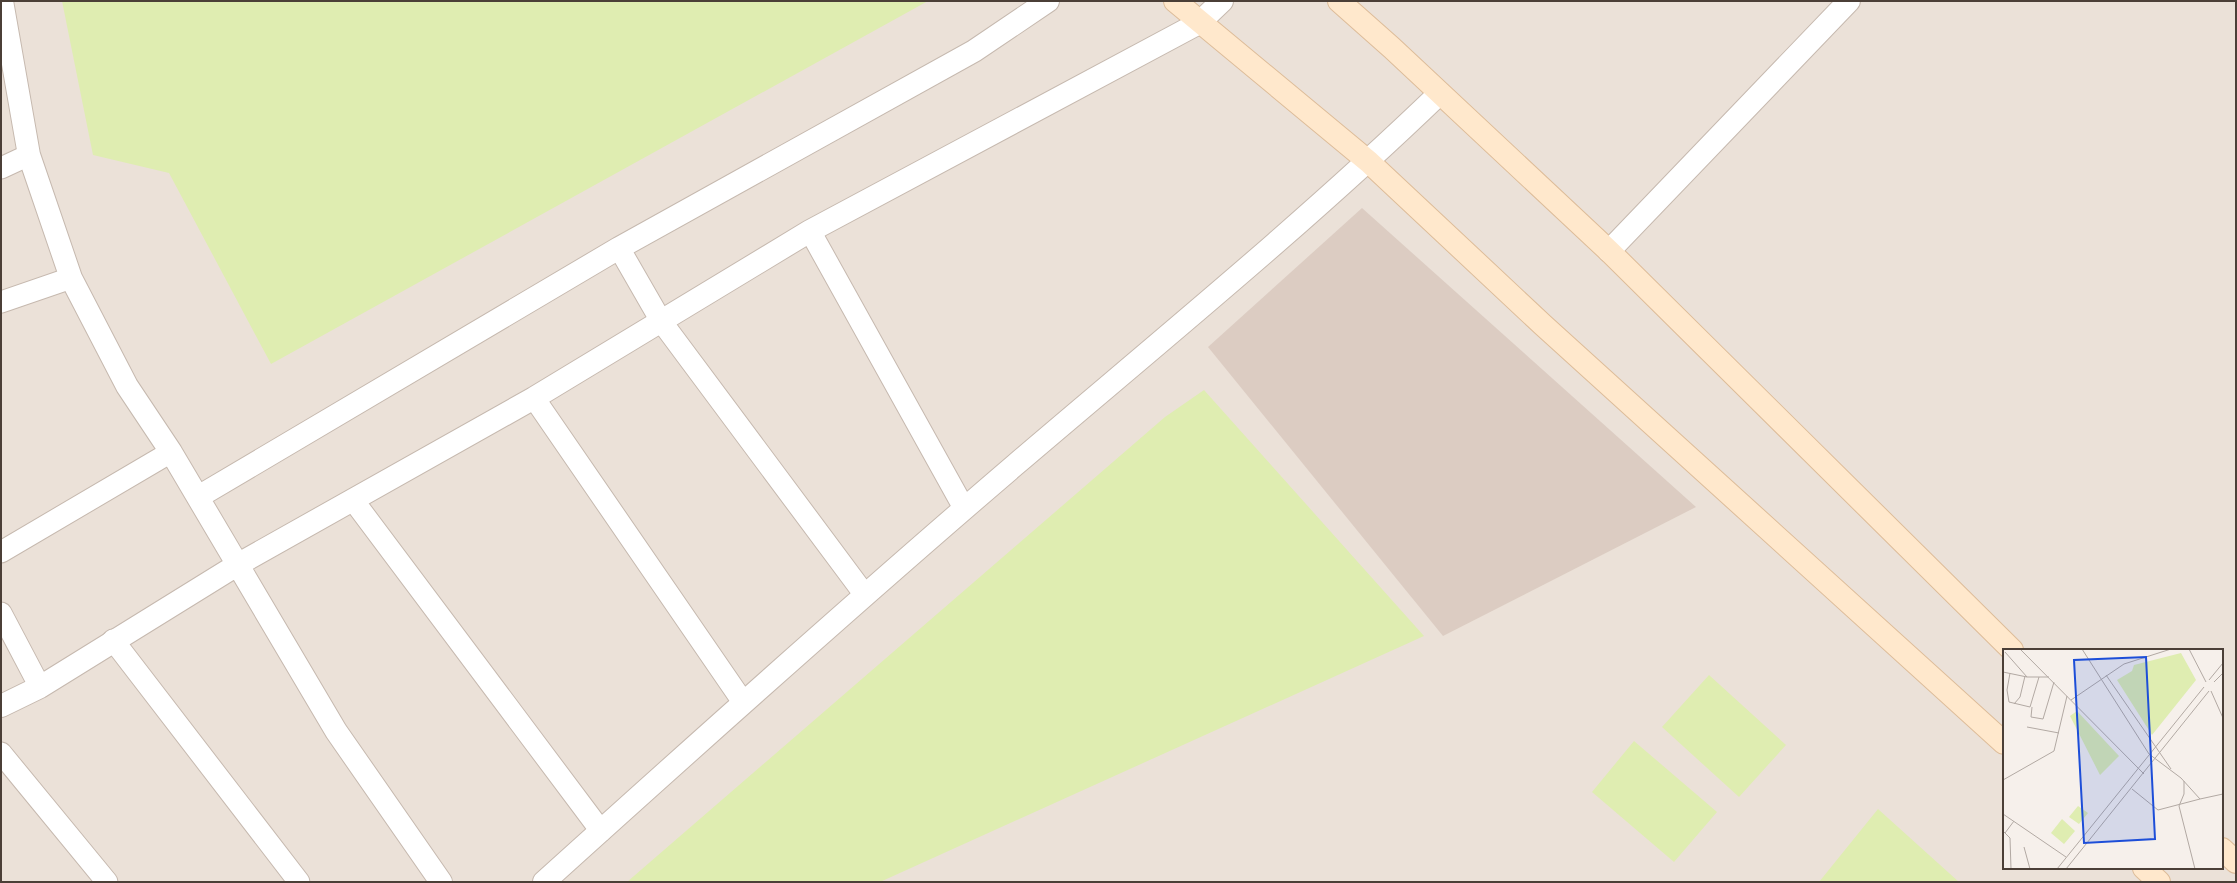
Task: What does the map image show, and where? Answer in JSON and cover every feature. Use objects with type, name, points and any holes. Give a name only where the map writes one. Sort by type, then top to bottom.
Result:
[{"type":"street","points":[[2,1],[29,155],[71,278],[127,386],[171,452],[336,732],[441,882]]},
{"type":"street","points":[[198,497],[619,248],[974,51],[1048,1]]},
{"type":"street","points":[[1175,1],[1369,162],[1543,326],[2003,742]]},
{"type":"street","points":[[1,706],[40,687],[237,565],[534,398],[810,231],[1199,22],[1222,1]]},
{"type":"street","points":[[1339,1],[1392,48],[1439,94],[1608,251],[2011,649]]},
{"type":"street","points":[[1608,251],[1849,1]]},
{"type":"street","points":[[544,882],[743,702],[964,508],[1369,162],[1439,94]]},
{"type":"street","points":[[2223,850],[2236,862]]},
{"type":"street","points":[[2145,869],[2159,882]]},
{"type":"lane","points":[[1,168],[29,155]]},
{"type":"lane","points":[[810,231],[964,508]]},
{"type":"lane","points":[[619,248],[661,321],[865,596]]},
{"type":"lane","points":[[1,302],[71,278]]},
{"type":"lane","points":[[534,398],[743,702]]},
{"type":"lane","points":[[1,552],[171,452]]},
{"type":"lane","points":[[353,500],[601,831]]},
{"type":"lane","points":[[1,613],[40,687]]},
{"type":"lane","points":[[114,640],[299,882]]},
{"type":"lane","points":[[1,753],[107,882]]},
{"type":"shaded area","points":[[1,1],[2236,1],[2236,882],[1,882]]},
{"type":"green space","points":[[62,1],[928,1],[271,364],[169,173],[93,155]]},
{"type":"green space","points":[[1204,390],[1424,636],[880,882],[627,882],[1165,417]]},
{"type":"green space","points":[[1709,675],[1786,745],[1739,797],[1662,727]]},
{"type":"green space","points":[[1634,741],[1717,812],[1674,862],[1592,792]]},
{"type":"green space","points":[[1878,809],[1959,882],[1819,882]]},
{"type":"building","points":[[1362,208],[1696,507],[1443,636],[1208,347]]}]
